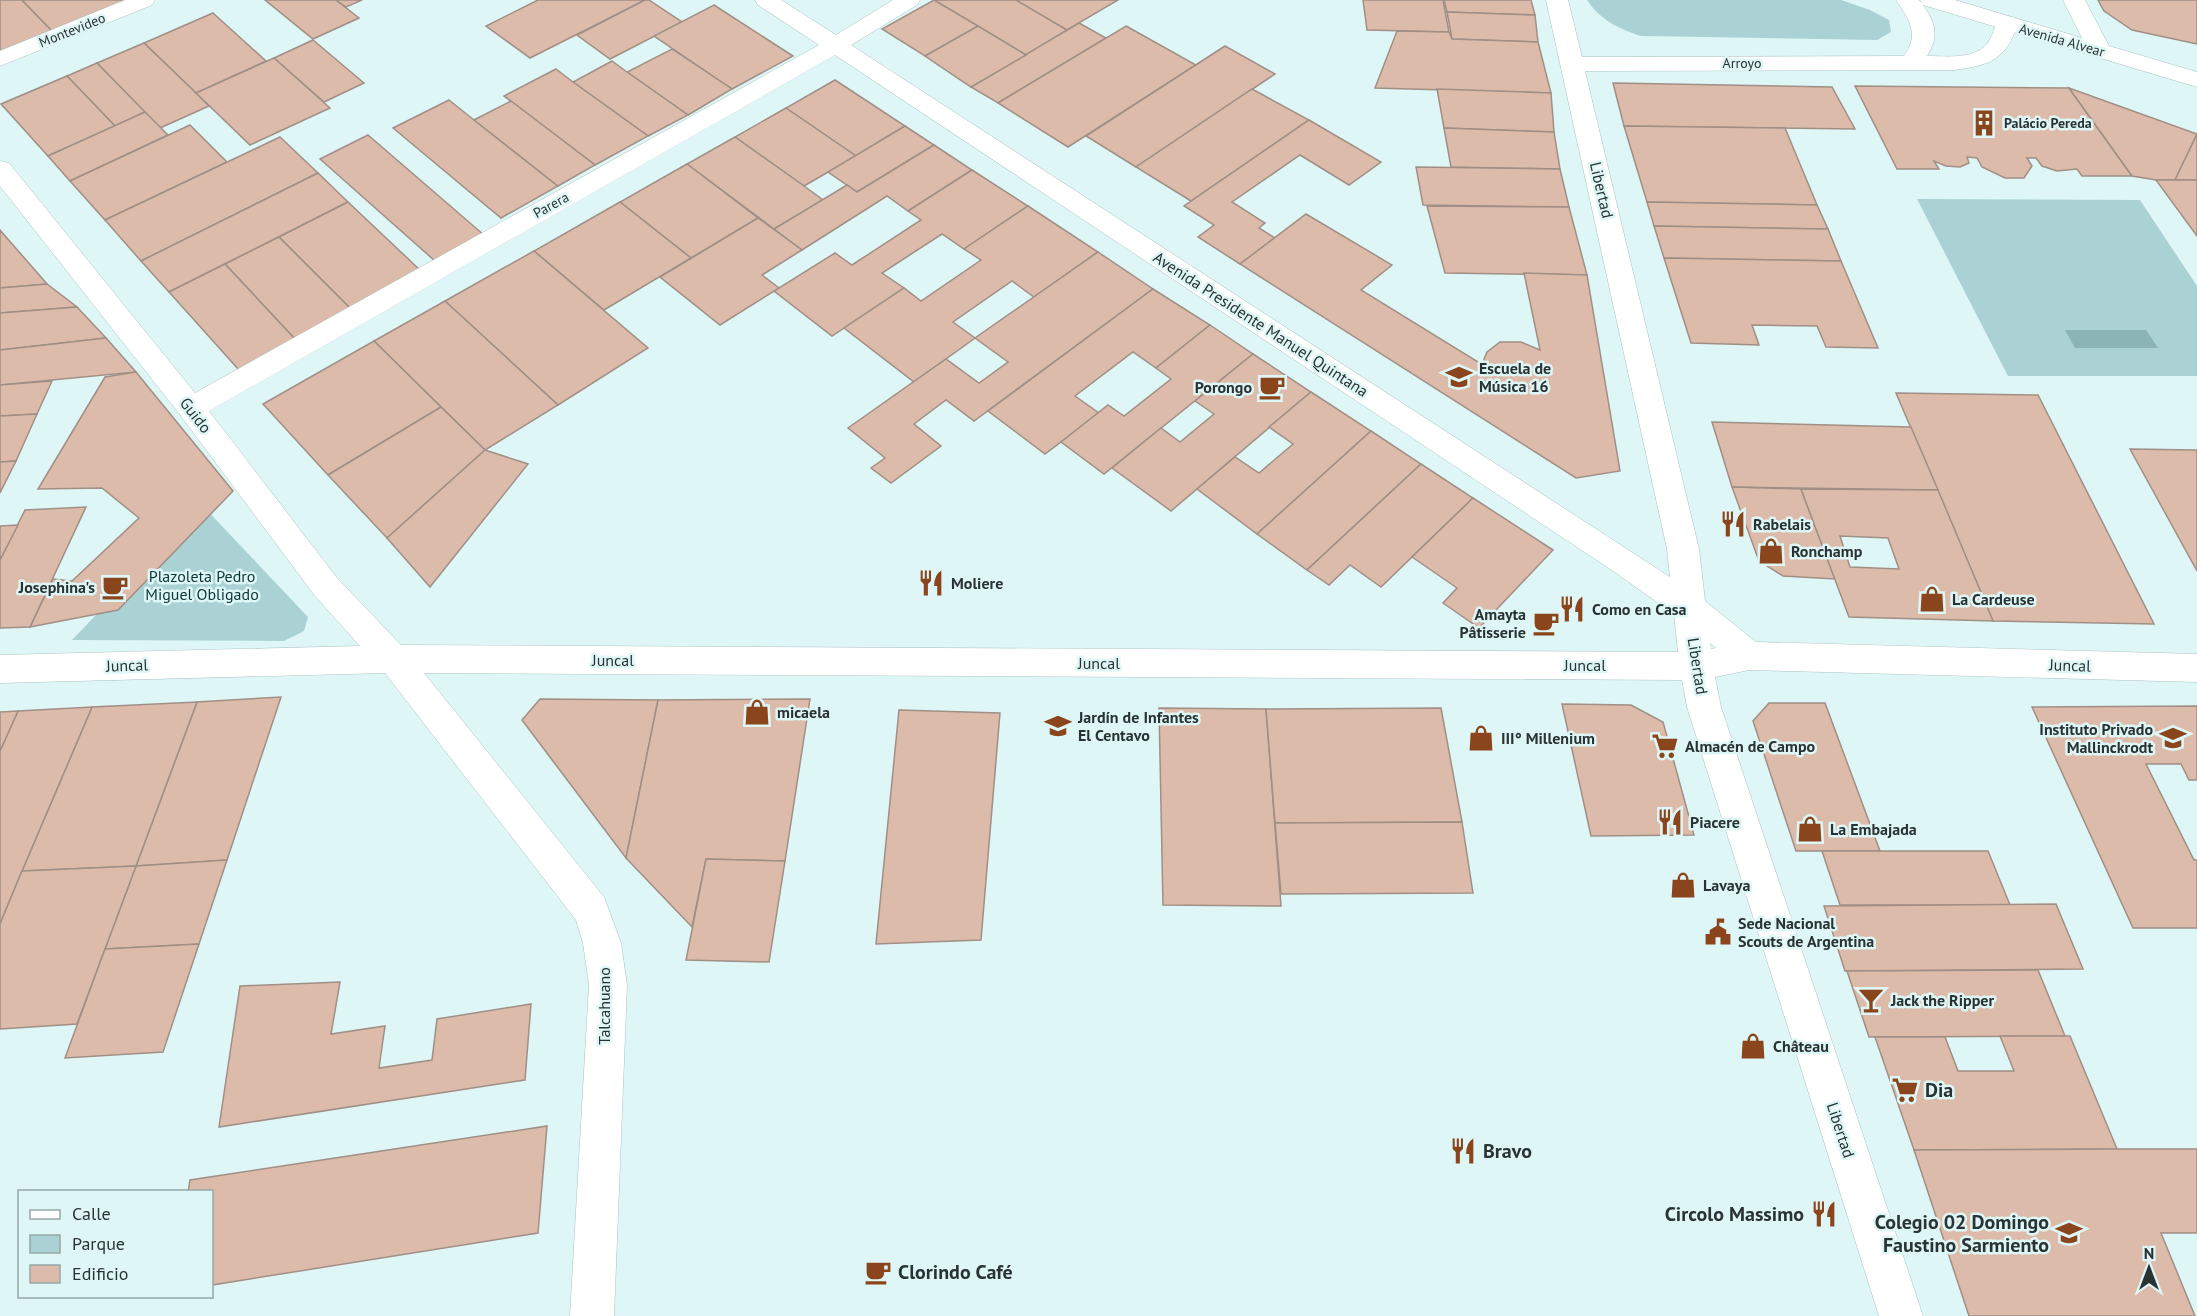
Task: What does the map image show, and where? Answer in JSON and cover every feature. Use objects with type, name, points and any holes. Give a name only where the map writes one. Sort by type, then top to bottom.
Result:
[{"type":"street","name":"Montevideo","points":[[0,59],[144,0]]},
{"type":"street","name":"Avenida Presidente Manuel Quintana","points":[[766,0],[1690,608],[1749,656]]},
{"type":"street","name":"Parera","points":[[191,408],[836,45],[909,0]]},
{"type":"street","name":"Libertad","points":[[1557,0],[1574,64],[1683,549],[1696,666],[1704,707],[1901,1316]]},
{"type":"street","points":[[1907,0],[1921,20],[1925,41],[1911,62]]},
{"type":"street","name":"Avenida Alvear","points":[[1931,0],[2196,79]]},
{"type":"street","points":[[2074,0],[2100,51]]},
{"type":"street","name":"Arroyo","points":[[1574,64],[1954,63],[1984,57],[2000,45],[2007,23]]},
{"type":"street","name":"Guido","points":[[0,169],[191,408],[326,587],[393,659]]},
{"type":"street","name":"Juncal","points":[[0,669],[393,659],[1696,666],[1749,656],[2197,668]]},
{"type":"street","name":"Talcahuano","points":[[393,659],[591,910],[602,943],[608,985],[591,1316]]},
{"type":"green space","points":[[1587,0],[1841,0],[1870,10],[1889,20],[1891,32],[1877,40],[1641,36],[1611,23]]},
{"type":"green space","points":[[1917,199],[2140,200],[2197,286],[2197,376],[2008,376]]},
{"type":"green space","name":"Plazoleta Pedro Miguel Obligado","points":[[202,505],[308,617],[304,631],[284,641],[72,640]]},
{"type":"shaded area","points":[[2065,330],[2146,330],[2158,348],[2075,348]]},
{"type":"building","points":[[0,0],[22,0],[55,34],[0,56]]},
{"type":"building","points":[[22,0],[127,0],[55,34]]},
{"type":"building","points":[[265,0],[336,0],[359,18],[313,39]]},
{"type":"building","points":[[336,0],[362,0],[346,7]]},
{"type":"building","points":[[538,0],[645,0],[530,58],[486,26]]},
{"type":"building","points":[[649,0],[682,22],[610,59],[577,35]]},
{"type":"building","points":[[934,0],[1016,0],[1067,30],[1026,55]]},
{"type":"building","points":[[934,0],[978,26],[925,56],[882,29]]},
{"type":"building","points":[[1016,0],[1118,0],[1067,30]]},
{"type":"building","points":[[1363,0],[1443,0],[1449,32],[1367,30]]},
{"type":"building","points":[[1444,0],[1531,0],[1535,15],[1447,12]]},
{"type":"building","points":[[2098,0],[2197,0],[2197,44],[2132,30],[2104,11]]},
{"type":"building","points":[[714,5],[793,56],[732,89],[654,36]]},
{"type":"building","points":[[1447,12],[1535,15],[1538,42],[1452,39]]},
{"type":"building","points":[[213,13],[266,61],[196,93],[144,43]]},
{"type":"building","points":[[1079,23],[1106,38],[998,103],[971,87]]},
{"type":"building","points":[[978,26],[1026,55],[971,87],[925,56]]},
{"type":"building","points":[[1126,26],[1196,65],[1068,147],[998,103]]},
{"type":"building","points":[[1397,31],[1449,32],[1452,39],[1538,42],[1551,93],[1375,88]]},
{"type":"building","points":[[313,40],[364,83],[324,102],[274,58]]},
{"type":"building","points":[[144,43],[209,106],[160,128],[97,63]]},
{"type":"building","points":[[1225,46],[1275,74],[1136,167],[1086,136]]},
{"type":"building","points":[[672,49],[732,89],[688,115],[627,72]]},
{"type":"building","points":[[274,58],[330,108],[250,145],[196,93]]},
{"type":"building","points":[[612,61],[688,115],[648,136],[573,82]]},
{"type":"building","points":[[97,63],[145,112],[115,126],[67,76]]},
{"type":"building","points":[[556,69],[648,136],[595,165],[504,96]]},
{"type":"building","points":[[67,76],[115,126],[48,156],[1,104]]},
{"type":"building","points":[[835,80],[905,126],[856,156],[786,108]]},
{"type":"building","points":[[1613,83],[1832,87],[1855,129],[1624,126]]},
{"type":"building","name":"Palácio Pereda","points":[[1855,86],[2069,88],[2132,176],[2082,176],[2077,169],[2057,171],[2042,166],[2036,158],[2027,158],[2032,166],[2024,178],[2005,178],[1982,167],[1977,158],[1967,157],[1969,163],[1960,167],[1946,166],[1934,161],[1939,169],[1897,169]]},
{"type":"building","points":[[2069,88],[2197,134],[2175,180],[2132,176]]},
{"type":"building","points":[[1252,89],[1309,120],[1191,201],[1136,167]]},
{"type":"building","points":[[1437,89],[1551,93],[1554,132],[1444,128]]},
{"type":"building","points":[[449,100],[558,186],[501,218],[393,128]]},
{"type":"building","points":[[511,101],[595,165],[558,186],[474,120]]},
{"type":"building","points":[[786,108],[856,156],[804,186],[735,137]]},
{"type":"building","points":[[145,112],[168,135],[70,181],[48,156]]},
{"type":"building","points":[[1309,120],[1381,162],[1349,185],[1300,155],[1232,202],[1265,223],[1259,228],[1275,238],[1240,264],[1198,237],[1214,225],[1184,206]]},
{"type":"building","points":[[190,125],[227,162],[105,220],[70,181]]},
{"type":"building","points":[[905,126],[934,145],[857,192],[828,172]]},
{"type":"building","points":[[1624,126],[1785,128],[1817,205],[1647,202]]},
{"type":"building","points":[[1444,128],[1554,132],[1560,169],[1451,167]]},
{"type":"building","points":[[2197,134],[2197,180],[2175,180]]},
{"type":"building","points":[[368,135],[484,235],[435,261],[320,159]]},
{"type":"building","points":[[280,137],[318,173],[141,261],[105,220]]},
{"type":"building","points":[[735,137],[823,200],[774,229],[687,164]]},
{"type":"building","points":[[934,145],[972,170],[908,211],[887,196],[802,250],[774,229],[847,185],[857,192]]},
{"type":"building","points":[[687,164],[758,218],[691,258],[620,202]]},
{"type":"building","points":[[1416,167],[1560,169],[1569,207],[1423,205]]},
{"type":"building","points":[[972,170],[1028,206],[964,249],[942,234],[882,273],[904,288],[832,336],[774,291],[835,253],[852,265],[921,220],[908,211]]},
{"type":"building","points":[[318,173],[348,202],[169,292],[141,261]]},
{"type":"building","points":[[2156,180],[2197,180],[2197,236]]},
{"type":"building","points":[[348,202],[421,271],[351,309],[279,237]]},
{"type":"building","points":[[620,202],[691,258],[604,310],[534,251]]},
{"type":"building","points":[[1647,202],[1817,205],[1828,229],[1654,226]]},
{"type":"building","points":[[1028,206],[1098,252],[1034,297],[1012,281],[953,322],[975,338],[914,382],[844,328],[904,288],[921,301],[981,260],[964,249]]},
{"type":"building","points":[[1427,206],[1569,207],[1587,275],[1445,273]]},
{"type":"building","points":[[1306,214],[1392,265],[1361,290],[1486,367],[1484,359],[1487,352],[1500,342],[1521,342],[1540,350],[1524,273],[1587,275],[1620,471],[1576,478],[1240,264]]},
{"type":"building","points":[[758,218],[802,250],[762,275],[779,288],[720,325],[660,277]]},
{"type":"building","points":[[1654,226],[1828,229],[1841,261],[1664,258]]},
{"type":"building","points":[[0,230],[47,284],[0,288]]},
{"type":"building","points":[[279,237],[351,309],[295,339],[225,264]]},
{"type":"building","points":[[534,251],[648,348],[558,405],[445,301]]},
{"type":"building","points":[[1098,252],[1153,289],[974,421],[946,400],[914,424],[941,446],[891,483],[871,468],[885,458],[848,428],[946,359],[979,383],[1008,362],[975,338]]},
{"type":"building","points":[[1664,258],[1841,261],[1878,348],[1826,347],[1817,326],[1752,325],[1759,345],[1691,343]]},
{"type":"building","points":[[225,264],[295,339],[239,370],[169,292]]},
{"type":"building","points":[[47,284],[77,307],[0,313],[0,288]]},
{"type":"building","points":[[1153,289],[1210,325],[1156,368],[1133,352],[1075,396],[1099,413],[1045,454],[988,411]]},
{"type":"building","points":[[445,301],[558,405],[485,450],[374,341]]},
{"type":"building","points":[[77,307],[106,338],[0,350],[0,313]]},
{"type":"building","points":[[1210,325],[1253,354],[1104,474],[1061,442],[1108,405],[1124,416],[1171,379],[1156,368]]},
{"type":"building","points":[[106,338],[136,372],[0,385],[0,350]]},
{"type":"building","points":[[374,341],[441,407],[328,475],[263,404]]},
{"type":"building","points":[[1253,354],[1311,392],[1171,511],[1112,468],[1161,428],[1180,442],[1214,414],[1195,401]]},
{"type":"building","points":[[136,372],[233,491],[118,610],[30,627],[53,579],[72,581],[139,518],[102,488],[38,489],[105,377]]},
{"type":"building","points":[[52,381],[37,414],[0,416],[0,385]]},
{"type":"building","points":[[1311,392],[1371,431],[1257,534],[1197,489],[1235,457],[1259,473],[1293,444],[1269,427]]},
{"type":"building","points":[[1896,393],[2038,395],[2154,624],[1993,621]]},
{"type":"building","points":[[441,407],[485,450],[387,538],[328,475]]},
{"type":"building","points":[[37,414],[16,461],[0,462],[0,416]]},
{"type":"building","points":[[1712,422],[1911,427],[1938,490],[1732,487]]},
{"type":"building","points":[[1371,431],[1421,464],[1307,570],[1257,534]]},
{"type":"building","points":[[2130,449],[2197,450],[2197,571]]},
{"type":"building","points":[[485,450],[528,464],[430,587],[387,538]]},
{"type":"building","points":[[16,461],[0,493],[0,462]]},
{"type":"building","points":[[1421,464],[1473,498],[1381,587],[1350,565],[1329,585],[1307,570]]},
{"type":"building","points":[[1732,487],[1801,489],[1835,579],[1783,576],[1759,561]]},
{"type":"building","points":[[1801,489],[1938,490],[1993,621],[1849,617]],"holes":[[[1840,536],[1888,538],[1899,569],[1850,567]]]},
{"type":"building","points":[[1473,498],[1553,550],[1479,628],[1443,603],[1457,588],[1412,557]]},
{"type":"building","points":[[86,507],[30,627],[0,628],[0,560],[25,510]]},
{"type":"building","points":[[18,525],[0,560],[0,526]]},
{"type":"building","points":[[281,697],[227,860],[136,866],[197,702]]},
{"type":"building","points":[[540,699],[658,700],[626,858],[522,720]]},
{"type":"building","points":[[810,699],[785,861],[706,859],[692,927],[626,858],[658,700]]},
{"type":"building","points":[[197,702],[136,866],[22,871],[92,707]]},
{"type":"building","points":[[1769,703],[1825,703],[1880,851],[1796,851],[1753,721]]},
{"type":"building","points":[[1562,704],[1631,705],[1663,722],[1694,835],[1591,836]]},
{"type":"building","points":[[2197,706],[2197,780],[2189,780],[2181,764],[2146,764],[2194,860],[2197,860],[2197,928],[2133,928],[2032,707]]},
{"type":"building","points":[[92,707],[0,924],[0,751],[18,711]]},
{"type":"building","points":[[1159,708],[1266,709],[1281,906],[1163,905]]},
{"type":"building","points":[[1441,708],[1462,822],[1275,823],[1266,709]]},
{"type":"building","points":[[899,710],[1000,713],[981,940],[876,944]]},
{"type":"building","points":[[18,711],[0,751],[0,712]]},
{"type":"building","points":[[1462,822],[1473,893],[1281,894],[1275,823]]},
{"type":"building","points":[[1822,851],[1988,851],[2010,905],[1840,905]]},
{"type":"building","points":[[706,859],[785,861],[769,962],[686,960]]},
{"type":"building","points":[[227,860],[199,944],[105,949],[136,866]]},
{"type":"building","points":[[136,866],[77,1024],[0,1029],[0,924],[22,871]]},
{"type":"building","points":[[2056,904],[2083,969],[1845,971],[1824,906]]},
{"type":"building","points":[[199,944],[163,1052],[65,1058],[105,949]]},
{"type":"building","points":[[2038,970],[2065,1036],[1869,1037],[1847,971]]},
{"type":"building","points":[[340,982],[331,1034],[385,1026],[379,1068],[432,1060],[437,1019],[531,1004],[525,1080],[219,1127],[240,986]]},
{"type":"building","points":[[2000,1036],[2070,1036],[2117,1149],[1914,1150],[1875,1037],[1945,1037],[1958,1071],[2014,1071]]},
{"type":"building","points":[[547,1126],[538,1233],[213,1285],[213,1190],[188,1190],[190,1180]]},
{"type":"building","name":"Colegio 02 Domingo Faustino Sarmiento","points":[[2197,1149],[2197,1233],[2161,1233],[2195,1316],[1969,1316],[1914,1150]]},
{"type":"place","name":"Palácio Pereda","points":[[1984,123]]},
{"type":"place","name":"Escuela de Música 16","points":[[1459,377]]},
{"type":"place","name":"Porongo","points":[[1272,387]]},
{"type":"place","name":"Rabelais","points":[[1733,524]]},
{"type":"place","name":"Ronchamp","points":[[1771,551]]},
{"type":"place","name":"Moliere","points":[[931,583]]},
{"type":"place","name":"Josephina's","points":[[115,587]]},
{"type":"place","name":"La Cardeuse","points":[[1932,599]]},
{"type":"place","name":"Como en Casa","points":[[1572,609]]},
{"type":"place","name":"Amayta Pâtisserie","points":[[1546,623]]},
{"type":"place","name":"micaela","points":[[757,712]]},
{"type":"place","name":"Jardín de Infantes El Centavo","points":[[1058,726]]},
{"type":"place","name":"III° Millenium","points":[[1481,738]]},
{"type":"place","name":"Instituto Privado Mallinckrodt","points":[[2173,738]]},
{"type":"place","name":"Almacén de Campo","points":[[1665,746]]},
{"type":"place","name":"Piacere","points":[[1670,822]]},
{"type":"place","name":"La Embajada","points":[[1810,829]]},
{"type":"place","name":"Lavaya","points":[[1683,885]]},
{"type":"place","name":"Sede Nacional Scouts de Argentina","points":[[1718,932]]},
{"type":"place","name":"Jack the Ripper","points":[[1871,1000]]},
{"type":"place","name":"Château","points":[[1753,1046]]},
{"type":"place","name":"Dia","points":[[1905,1090]]},
{"type":"place","name":"Bravo","points":[[1463,1151]]},
{"type":"place","name":"Circolo Massimo","points":[[1824,1214]]},
{"type":"place","name":"Colegio 02 Domingo Faustino Sarmiento","points":[[2069,1233]]},
{"type":"place","name":"Clorindo Café","points":[[878,1272]]}]
